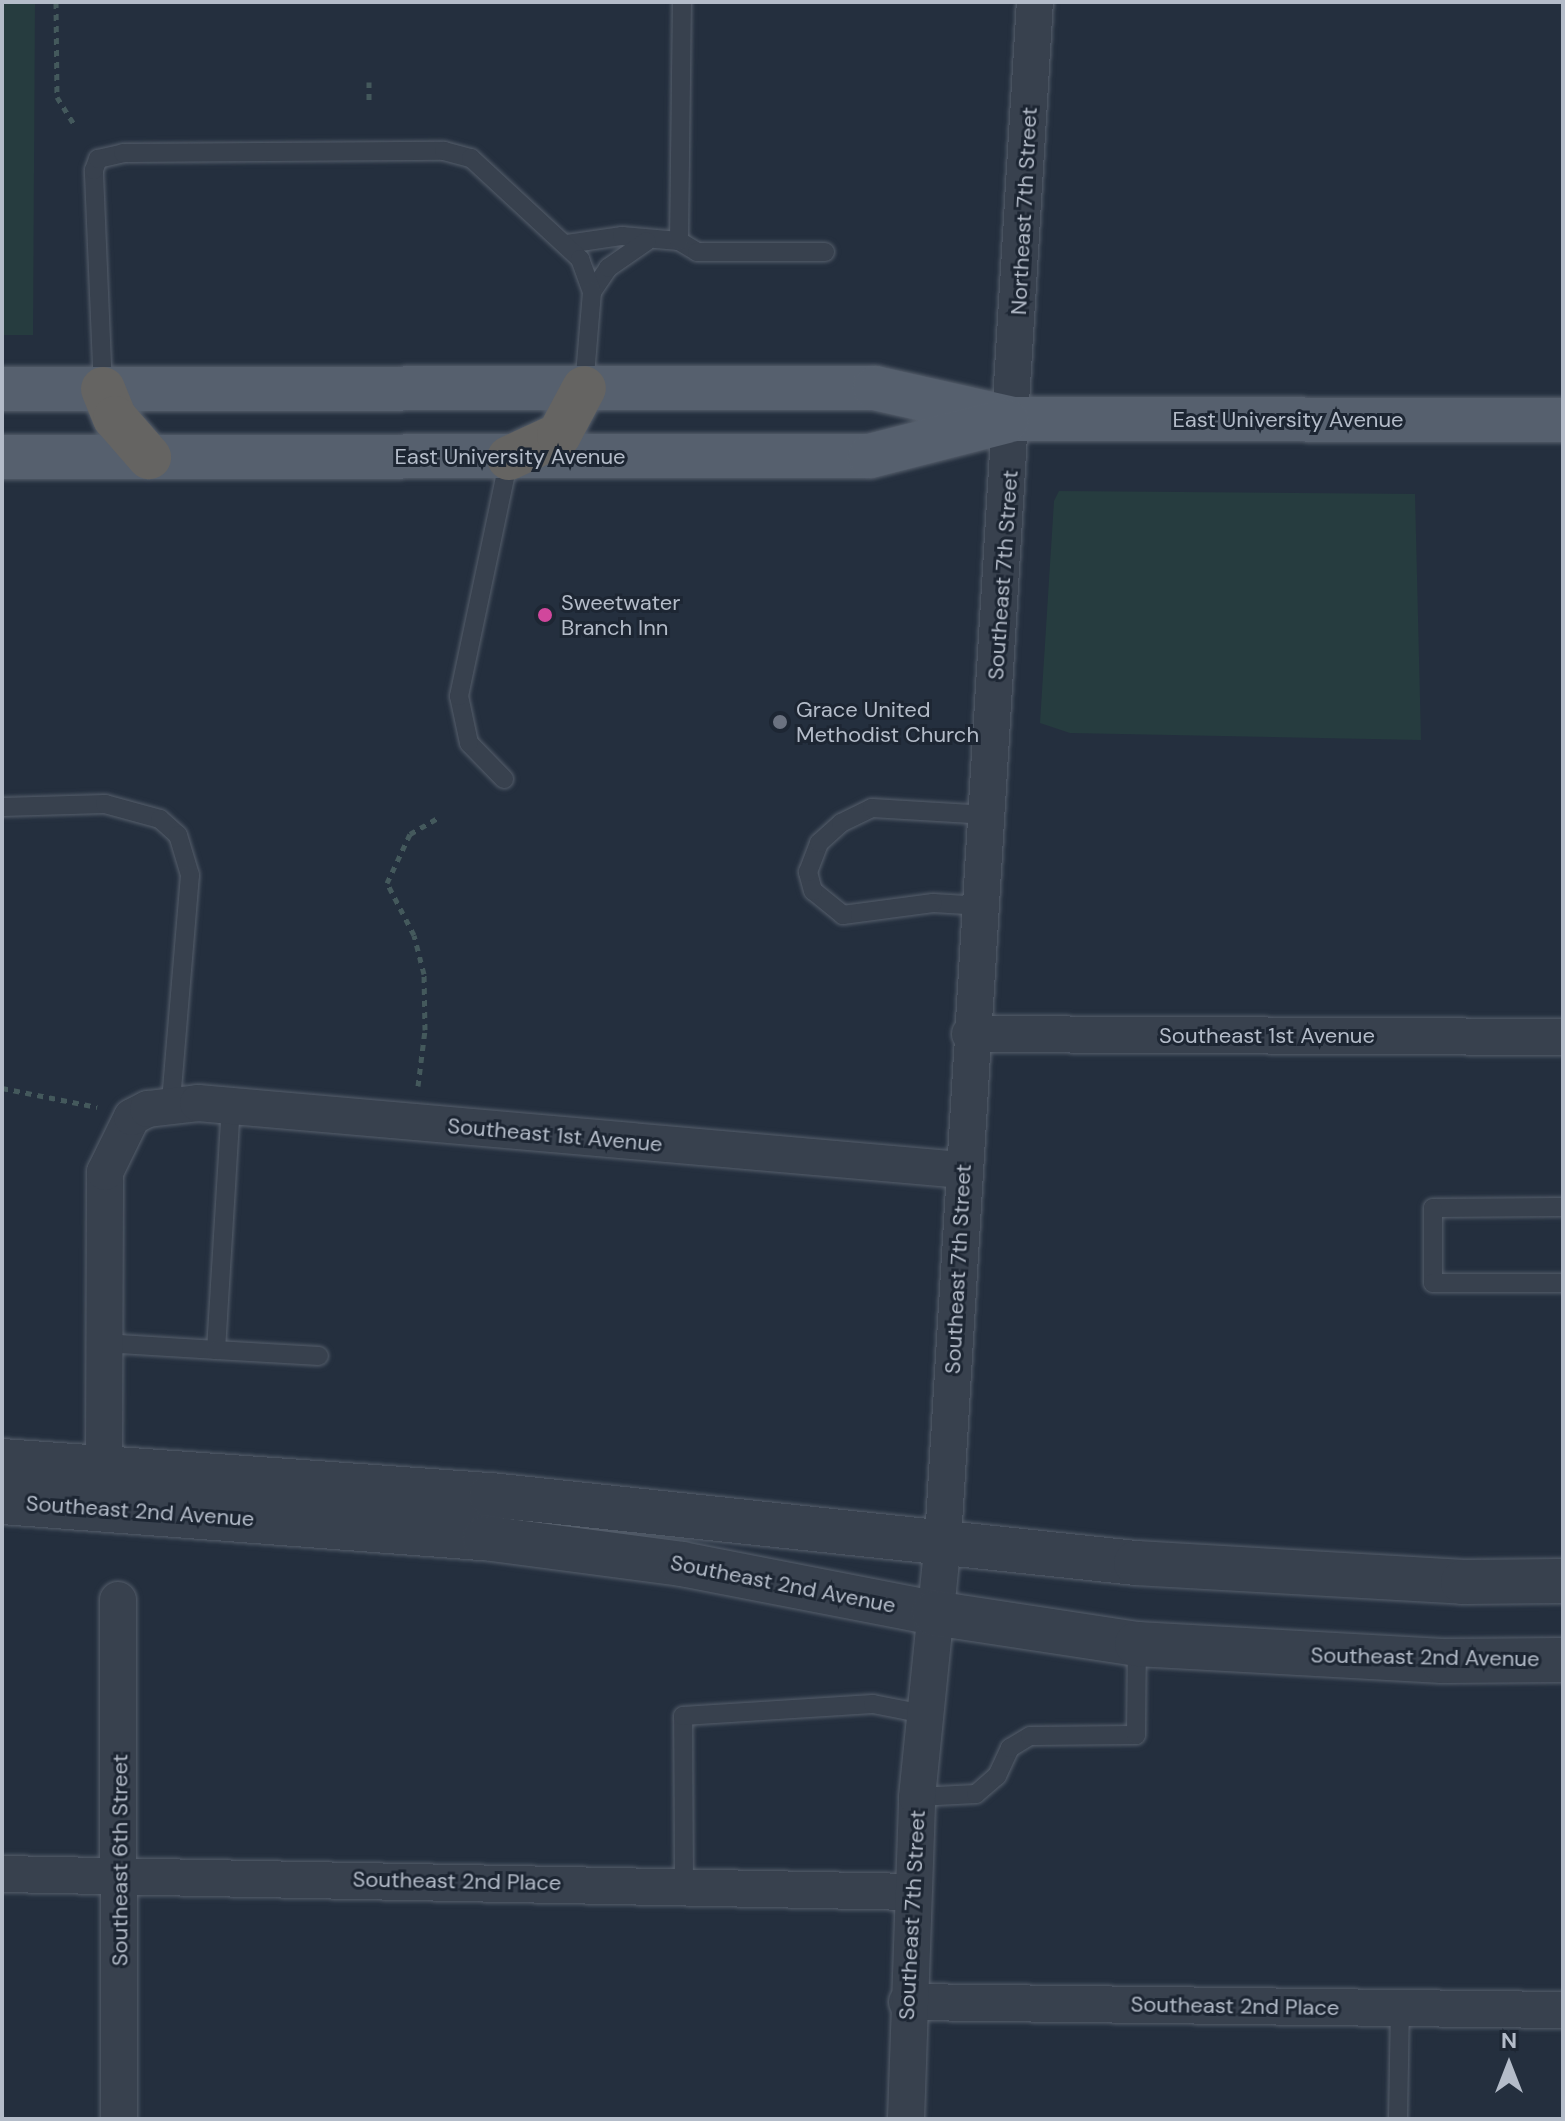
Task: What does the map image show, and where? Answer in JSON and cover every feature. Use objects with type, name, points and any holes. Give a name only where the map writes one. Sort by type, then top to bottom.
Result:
[{"type":"highway","points":[[509,458],[559,435],[584,388]]},
{"type":"highway","points":[[103,389],[115,418],[149,457]]},
{"type":"main road","name":"East University Avenue","points":[[2,389],[875,388],[1013,419],[1563,420]]},
{"type":"main road","name":"East University Avenue","points":[[2,457],[870,456],[1013,419]]},
{"type":"street","name":"Northeast 7th Street","points":[[1013,419],[1035,2]]},
{"type":"street","name":"Southeast 7th Street","points":[[906,2119],[907,2002],[917,1797],[943,1540],[970,1034],[983,906],[1013,419]]},
{"type":"street","name":"Southeast 1st Avenue","points":[[970,1034],[1563,1037]]},
{"type":"street","name":"Southeast 1st Avenue","points":[[151,1110],[231,1106],[963,1170]]},
{"type":"street","points":[[117,1507],[104,1466],[105,1172],[151,1110]]},
{"type":"street","name":"Southeast 2nd Avenue","points":[[2,1461],[491,1495],[943,1540],[1136,1563],[1463,1582],[1563,1581]]},
{"type":"street","name":"Southeast 2nd Avenue","points":[[2,1502],[117,1507],[591,1552],[682,1564],[934,1613],[1137,1644],[1443,1661],[1563,1660]]},
{"type":"street","name":"Southeast 6th Street","points":[[118,1600],[121,1877],[119,2119]]},
{"type":"street","name":"Southeast 2nd Place","points":[[2,1874],[684,1885],[912,1892]]},
{"type":"street","name":"Southeast 2nd Place","points":[[907,2002],[1563,2010]]},
{"type":"lane","points":[[679,241],[682,2]]},
{"type":"lane","points":[[103,389],[94,170],[98,159],[123,153],[444,151],[471,158],[567,244],[580,259],[592,292]]},
{"type":"lane","points":[[567,244],[622,236],[647,241],[679,241],[697,252],[825,252]]},
{"type":"lane","points":[[584,388],[592,292],[602,274],[647,241]]},
{"type":"lane","points":[[504,779],[469,743],[459,696],[509,458]]},
{"type":"lane","points":[[2,807],[105,804],[160,819],[178,835],[189,856],[190,875],[151,1110]]},
{"type":"lane","points":[[983,906],[933,903],[843,915],[813,891],[808,872],[819,843],[841,823],[872,808],[988,815]]},
{"type":"lane","points":[[216,1350],[231,1106]]},
{"type":"lane","points":[[1563,1207],[1433,1208],[1433,1283],[1563,1283]]},
{"type":"lane","points":[[104,1343],[319,1356]]},
{"type":"lane","points":[[917,1797],[976,1794],[997,1776],[1010,1748],[1030,1736],[1136,1735],[1137,1644]]},
{"type":"lane","points":[[684,1885],[683,1716],[873,1704],[924,1714]]},
{"type":"lane","points":[[1398,2119],[1400,2008]]},
{"type":"path","points":[[56,2],[57,97],[74,124]]},
{"type":"path","points":[[369,82],[369,100]]},
{"type":"path","points":[[413,1122],[425,1030],[424,974],[414,935],[387,883],[410,834],[440,817]]},
{"type":"path","points":[[2,1088],[151,1110]]},
{"type":"green space","points":[[2,2],[35,2],[33,335],[2,335]]},
{"type":"green space","points":[[1059,491],[1415,494],[1421,740],[1070,733],[1040,723],[1054,501]]},
{"type":"place","name":"Sweetwater Branch Inn","points":[[545,615]]},
{"type":"place","name":"Grace United Methodist Church","points":[[780,722]]}]
